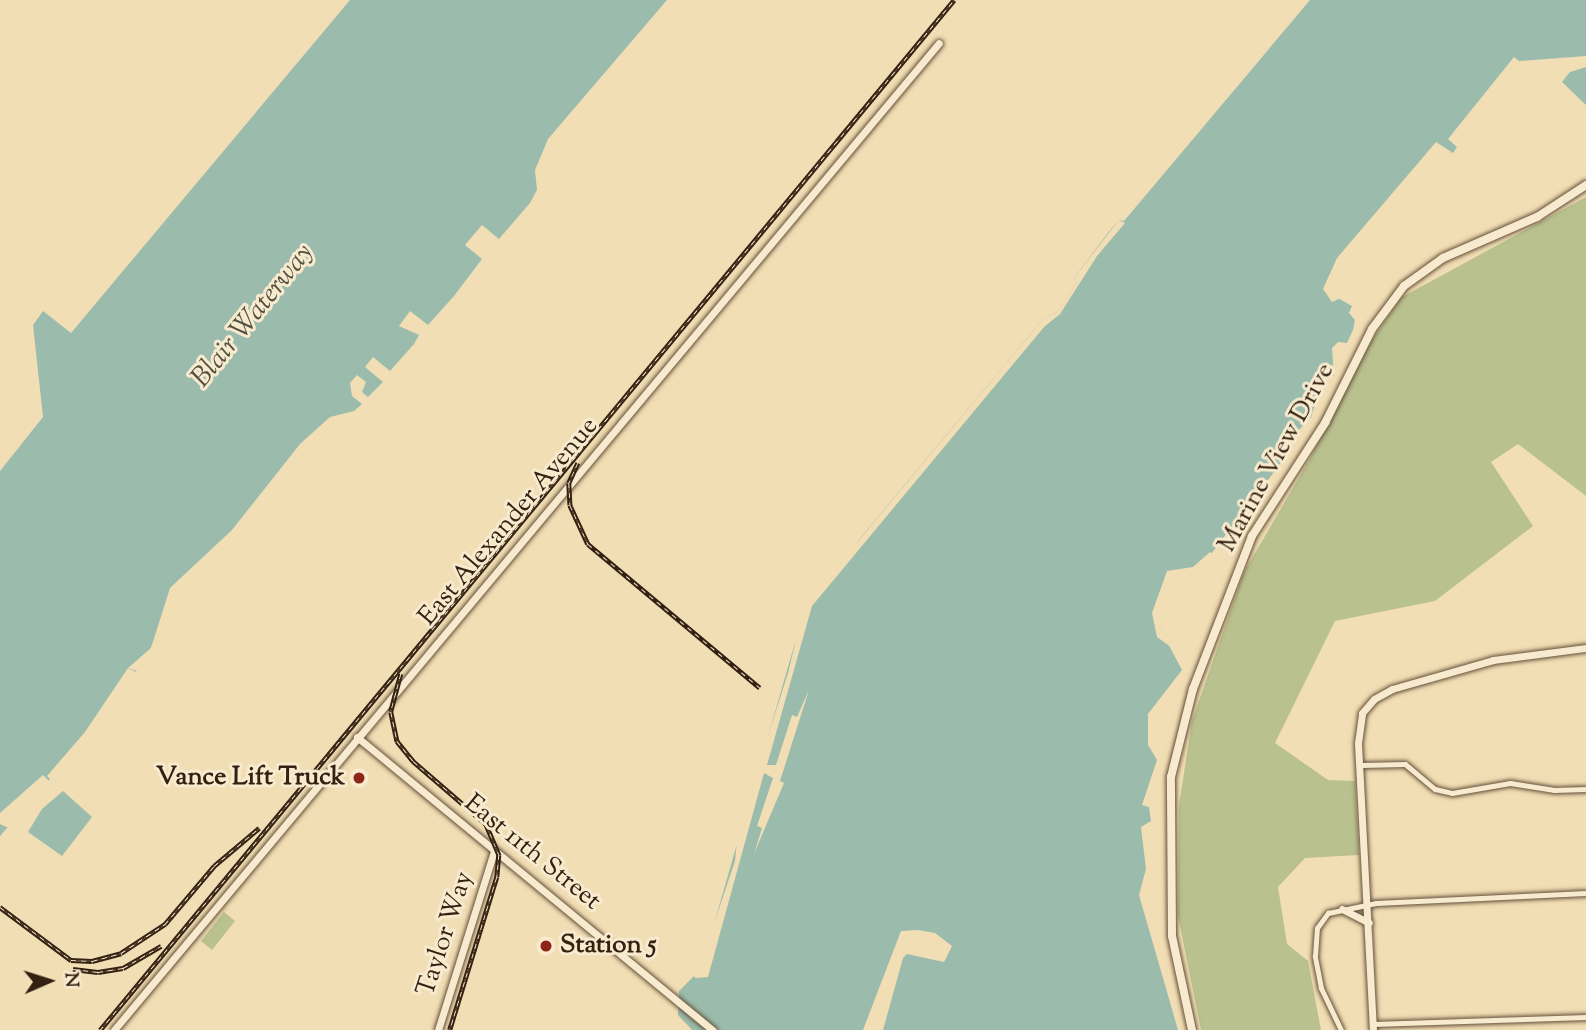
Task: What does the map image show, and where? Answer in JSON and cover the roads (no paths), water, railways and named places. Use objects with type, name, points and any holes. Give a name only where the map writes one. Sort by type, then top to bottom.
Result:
[{"type":"main road","name":"Marine View Drive","points":[[1192,1030],[1172,936],[1171,777],[1197,678],[1252,536],[1320,432],[1372,329],[1404,286],[1443,258],[1537,217],[1586,186]]},
{"type":"street","name":"East Alexander Avenue","points":[[114,1030],[939,43]]},
{"type":"street","points":[[1586,648],[1493,660],[1381,694],[1360,718],[1373,1027],[1586,1017]]},
{"type":"street","name":"East 11th Street","points":[[357,737],[713,1030]]},
{"type":"street","points":[[1361,765],[1405,764],[1435,789],[1452,793],[1510,783],[1554,790],[1586,789]]},
{"type":"street","name":"Taylor Way","points":[[438,1030],[494,852]]},
{"type":"street","points":[[1341,1030],[1321,988],[1315,943],[1322,919],[1342,909],[1368,905],[1586,893]]},
{"type":"street","points":[[1342,909],[1369,923]]},
{"type":"water","name":"Blair Waterway","points":[[350,0],[679,0],[600,87],[543,167],[545,192],[367,412],[335,422],[187,589],[136,672],[128,668],[85,732],[47,776],[50,779],[0,836],[0,471],[43,417],[33,325],[43,311],[71,333]]},
{"type":"water","points":[[1310,0],[1586,0],[1586,56],[1519,61],[1514,57],[1448,139],[1457,147],[1453,153],[1437,151],[1354,251],[1333,284],[1334,296],[1352,306],[1349,313],[1355,320],[1353,330],[1347,343],[1338,342],[1332,348],[1334,376],[1322,375],[1316,381],[1313,390],[1317,399],[1311,417],[1293,436],[1289,451],[1201,567],[1166,580],[1155,619],[1182,670],[1148,714],[1148,745],[1157,760],[1142,805],[1149,807],[1151,821],[1141,827],[1146,869],[1139,895],[1178,1030],[883,1030],[903,958],[907,954],[944,962],[952,946],[935,933],[918,930],[901,931],[863,1030],[692,1030],[678,1015],[679,991],[701,969],[794,646],[816,591],[1043,319],[1059,311],[1077,282],[1074,278],[1108,233],[1119,220],[1124,221]]},
{"type":"water","points":[[1586,67],[1586,105],[1562,82],[1570,72]]},
{"type":"water","points":[[63,791],[92,817],[62,856],[28,832],[42,809]]},
{"type":"railway","points":[[100,1030],[954,0]]},
{"type":"railway","points":[[578,463],[569,483],[570,505],[588,544],[760,688]]},
{"type":"railway","points":[[401,674],[391,712],[397,741],[413,761],[486,824],[499,855],[497,877],[450,1030]]},
{"type":"railway","points":[[0,907],[71,960],[92,961],[121,953],[165,924],[214,866],[259,828]]},
{"type":"railway","points":[[73,969],[98,972],[123,968],[161,946]]},
{"type":"place","name":"Vance Lift Truck","points":[[359,778]]},
{"type":"place","name":"Station 5","points":[[546,946]]}]
